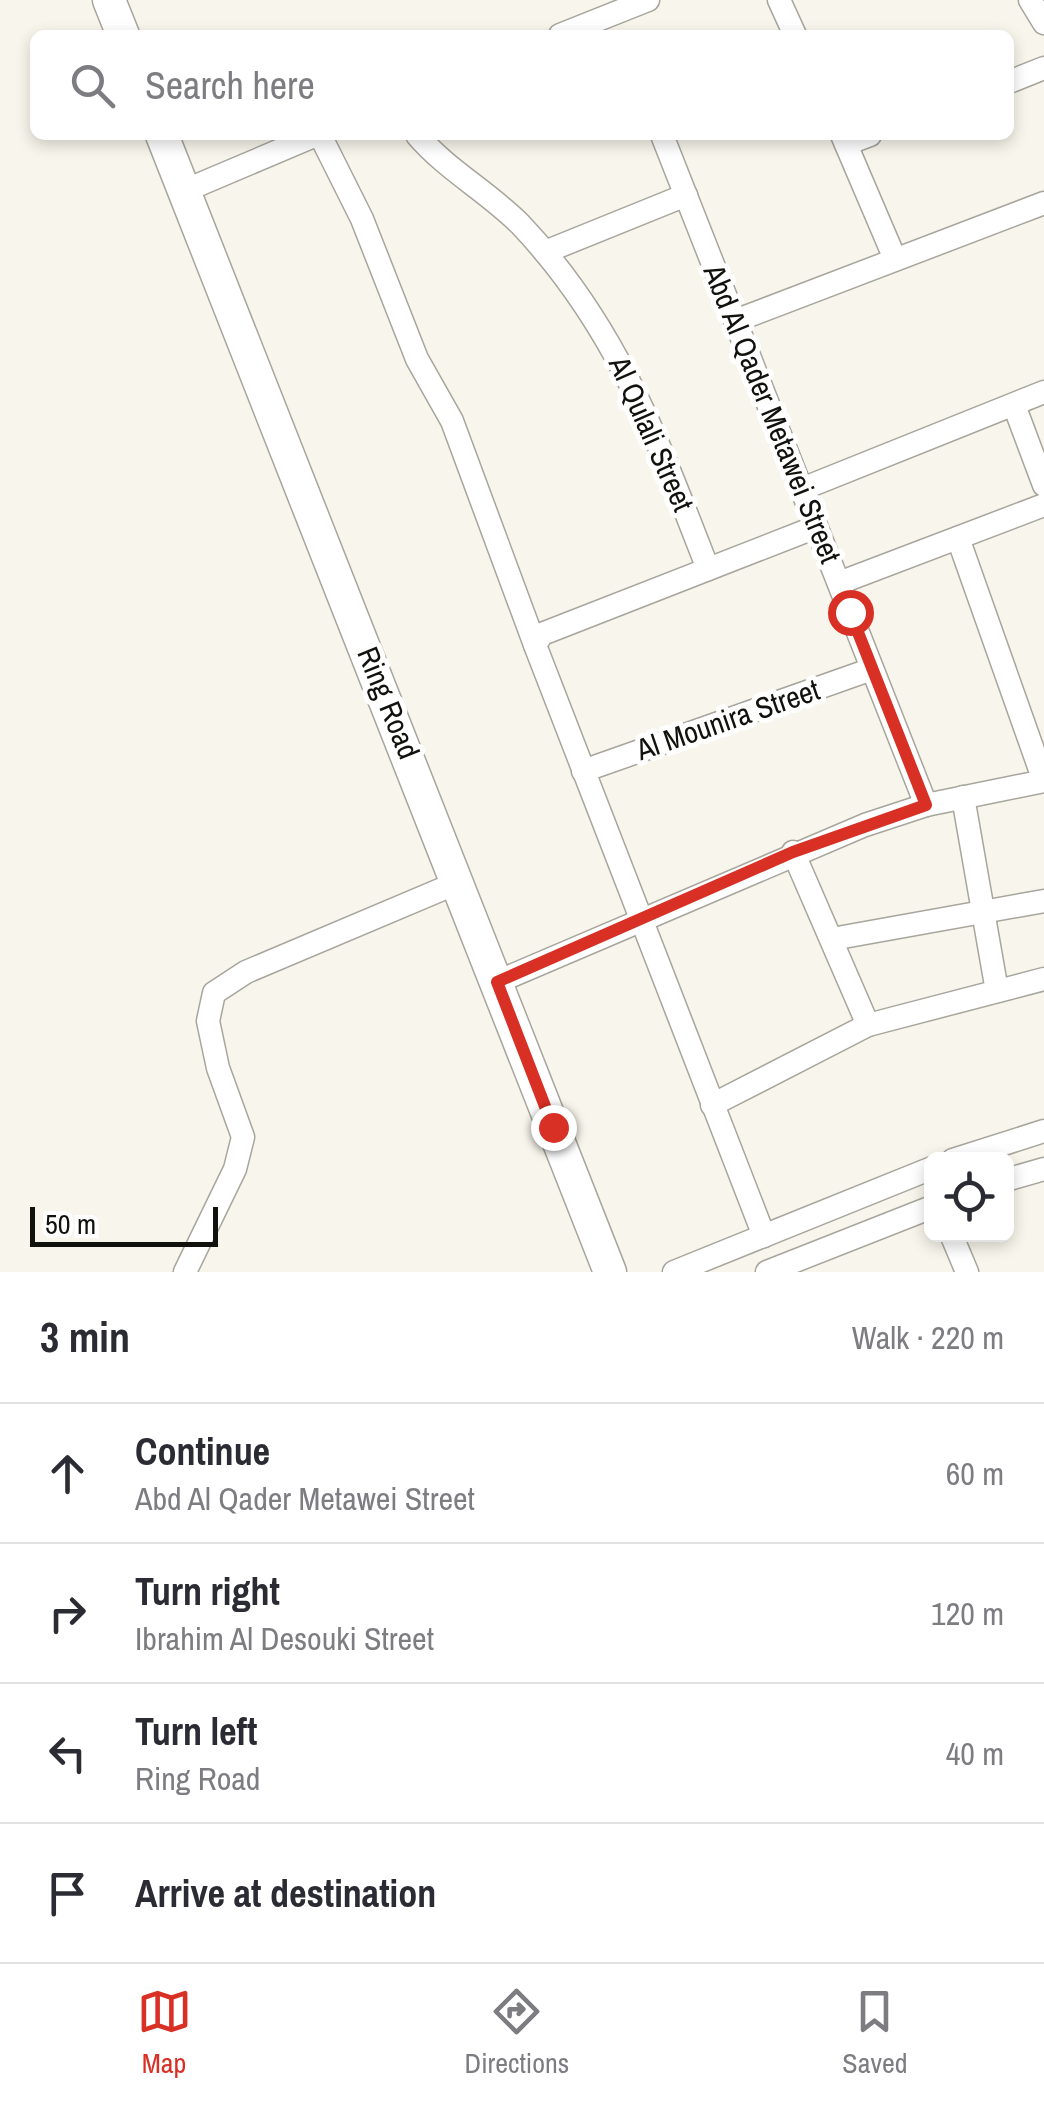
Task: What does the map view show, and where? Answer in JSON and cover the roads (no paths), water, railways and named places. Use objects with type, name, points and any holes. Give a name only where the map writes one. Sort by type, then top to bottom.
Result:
[{"type":"street","points":[[109,0],[121,30]]},
{"type":"street","points":[[586,30],[618,24],[648,0]]},
{"type":"street","points":[[779,0],[793,30]]},
{"type":"street","points":[[1030,0],[1044,23]]},
{"type":"street","points":[[1014,80],[1044,68]]},
{"type":"street","name":"Ring Road","points":[[164,140],[610,1272]]},
{"type":"street","points":[[184,190],[306,140]]},
{"type":"street","points":[[321,140],[362,219],[417,359],[452,421],[764,1236]]},
{"type":"street","name":"Al Qulali Street","points":[[421,140],[469,186],[517,221],[606,333],[640,396],[708,569]]},
{"type":"street","name":"Abd Al Qader Metawei Street","points":[[664,140],[926,805]]},
{"type":"street","points":[[844,140],[895,259]]},
{"type":"street","points":[[545,252],[686,195]]},
{"type":"street","points":[[735,321],[1044,203]]},
{"type":"street","points":[[802,489],[1044,392]]},
{"type":"street","points":[[1014,404],[1044,485]]},
{"type":"street","points":[[839,583],[1044,505]]},
{"type":"street","points":[[535,645],[542,634],[816,526]]},
{"type":"street","points":[[497,982],[793,852],[926,805],[1044,781],[958,538]]},
{"type":"street","name":"Al Mounira Street","points":[[583,771],[872,669]]},
{"type":"street","points":[[963,797],[997,991]]},
{"type":"street","points":[[793,852],[868,1025]]},
{"type":"street","points":[[185,1272],[235,1169],[243,1137],[218,1068],[208,1021],[214,992],[246,972],[459,882]]},
{"type":"street","points":[[832,939],[1044,901]]},
{"type":"street","points":[[712,1105],[868,1025],[1044,978]]},
{"type":"street","points":[[979,1152],[1044,1131]]},
{"type":"street","points":[[1014,1178],[1044,1170]]},
{"type":"street","points":[[674,1272],[924,1171]]},
{"type":"street","points":[[775,1271],[924,1211]]},
{"type":"street","points":[[954,1242],[966,1272]]}]
